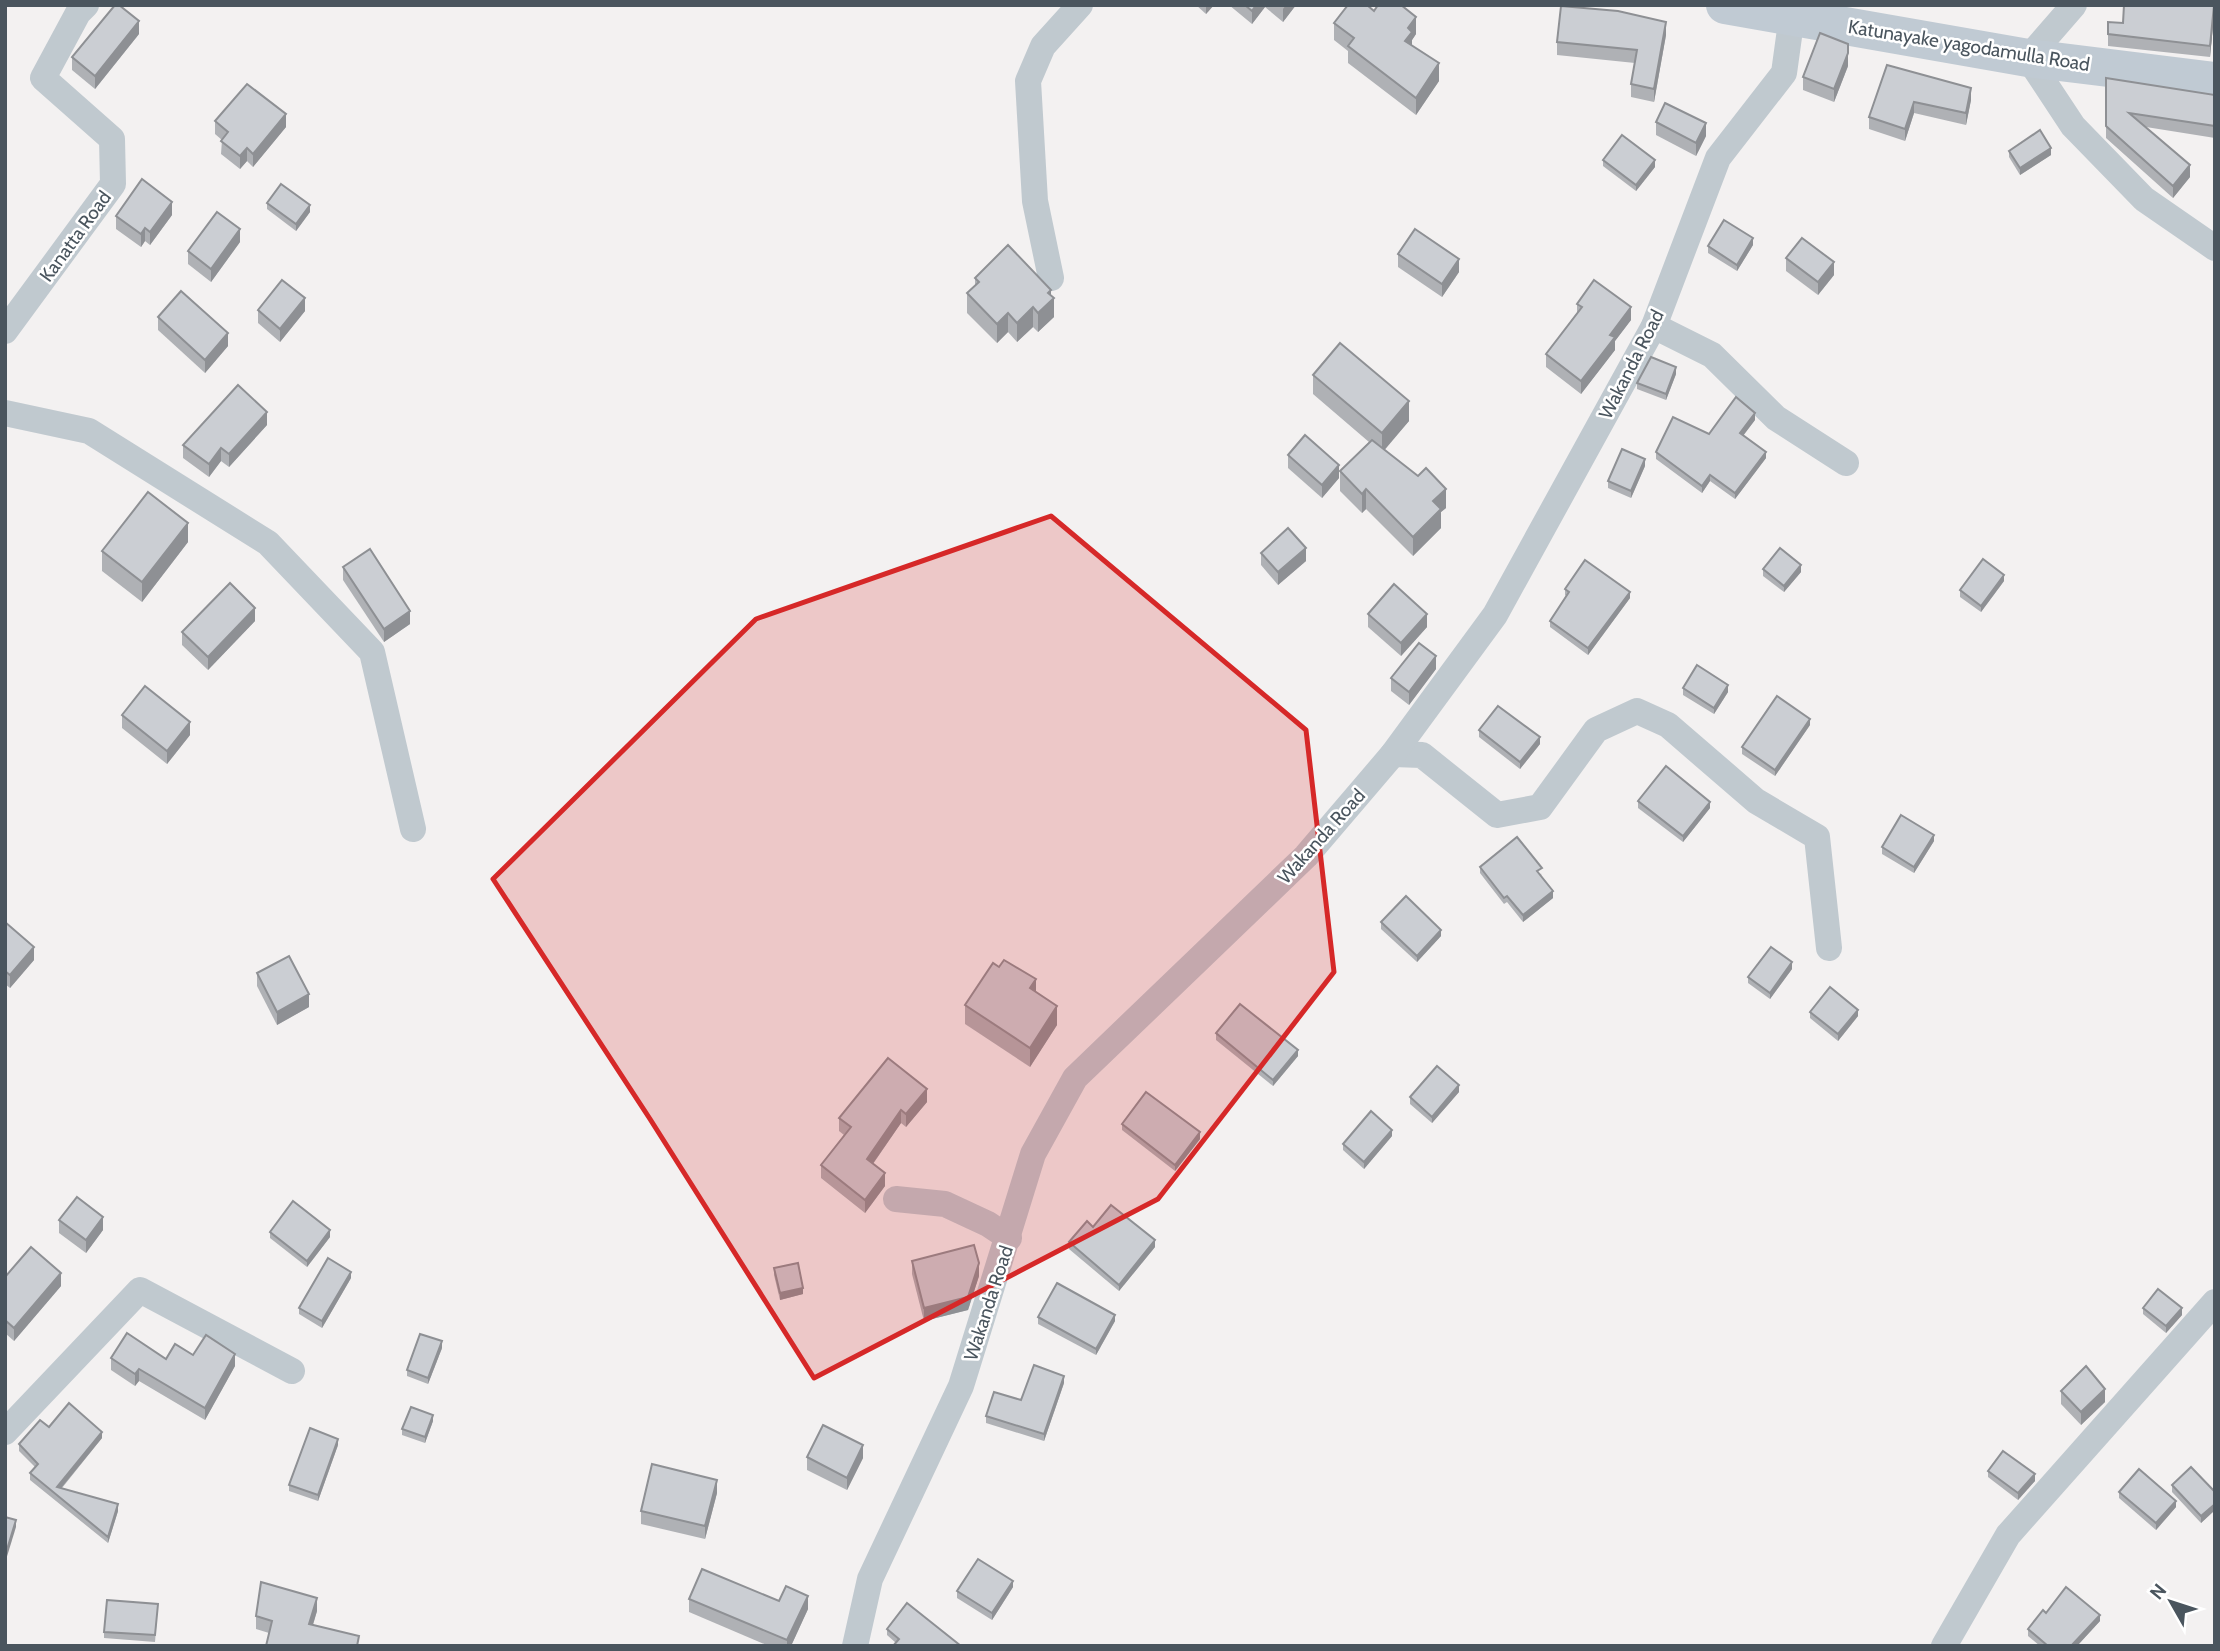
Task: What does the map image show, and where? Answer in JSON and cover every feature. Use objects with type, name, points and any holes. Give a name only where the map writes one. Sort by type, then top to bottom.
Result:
[{"type":"main road","name":"Katunayake yagodamulla Road","points":[[1730,6],[2028,58],[2215,81]]},
{"type":"street","name":"Kanatta Road","points":[[5,331],[113,184],[112,139],[43,78],[72,24],[86,5]]},
{"type":"street","points":[[1051,278],[1035,201],[1028,81],[1043,46],[1080,5]]},
{"type":"street","points":[[2074,5],[2028,58],[2073,126],[2117,172],[2144,199],[2215,248]]},
{"type":"street","name":"Wakanda Road","points":[[855,1646],[870,1579],[961,1386],[1033,1154],[1075,1078],[1306,856],[1393,754],[1495,615],[1654,326],[1718,158],[1784,73],[1792,15]]},
{"type":"street","points":[[1654,326],[1712,355],[1776,418],[1846,463]]},
{"type":"street","points":[[5,413],[89,431],[268,543],[372,652],[413,829]]},
{"type":"street","points":[[1393,754],[1422,755],[1497,815],[1540,807],[1596,730],[1637,711],[1647,715],[1668,725],[1756,801],[1817,837],[1829,948]]},
{"type":"street","points":[[896,1199],[945,1204],[988,1224],[1009,1238]]},
{"type":"street","points":[[5,1432],[140,1290],[292,1371]]},
{"type":"street","points":[[1944,1646],[2008,1535],[2215,1302]]},
{"type":"highlighted area","points":[[1051,516],[1306,730],[1334,972],[1158,1199],[814,1378],[650,1119],[493,879],[756,619]]},
{"type":"building","points":[[115,5],[119,5],[139,21],[95,76],[72,57]]},
{"type":"building","points":[[1245,5],[1256,5],[1252,11]]},
{"type":"building","points":[[1348,5],[1367,5],[1374,11],[1378,5],[1401,5],[1416,17],[1408,28],[1412,32],[1405,41],[1439,63],[1416,98],[1348,46],[1354,38],[1334,23]]},
{"type":"building","points":[[2124,5],[2214,5],[2210,46],[2108,34],[2108,22],[2123,23]]},
{"type":"building","points":[[1561,6],[1618,11],[1666,22],[1654,89],[1631,84],[1637,50],[1557,42]]},
{"type":"building","points":[[1820,33],[1848,44],[1848,53],[1834,89],[1803,77]]},
{"type":"building","points":[[1887,65],[1971,88],[1966,113],[1914,102],[1905,129],[1869,117]]},
{"type":"building","points":[[2106,78],[2215,95],[2215,126],[2129,113],[2190,165],[2173,186],[2106,126]]},
{"type":"building","points":[[247,84],[286,114],[253,154],[247,148],[240,156],[221,141],[228,132],[215,121]]},
{"type":"building","points":[[1665,103],[1706,123],[1696,143],[1656,122]]},
{"type":"building","points":[[2040,130],[2051,148],[2020,168],[2009,151]]},
{"type":"building","points":[[1622,135],[1655,160],[1636,185],[1603,160]]},
{"type":"building","points":[[142,179],[172,202],[150,232],[145,228],[141,234],[116,216]]},
{"type":"building","points":[[281,184],[310,205],[296,224],[267,203]]},
{"type":"building","points":[[217,212],[240,229],[211,269],[188,251]]},
{"type":"building","points":[[1724,220],[1753,238],[1737,265],[1708,246]]},
{"type":"building","points":[[1415,229],[1459,259],[1442,284],[1398,254]]},
{"type":"building","points":[[1802,238],[1834,262],[1818,282],[1786,258]]},
{"type":"building","points":[[1008,245],[1051,290],[1048,293],[1054,298],[1038,313],[1033,307],[1017,323],[1008,313],[997,324],[967,293],[979,282],[975,278]]},
{"type":"building","points":[[282,280],[305,298],[280,329],[258,310]]},
{"type":"building","points":[[1594,280],[1631,307],[1610,335],[1615,337],[1581,381],[1546,354],[1582,307],[1577,304]]},
{"type":"building","points":[[181,291],[228,333],[205,360],[158,317]]},
{"type":"building","points":[[1340,343],[1409,401],[1382,433],[1313,375]]},
{"type":"building","points":[[1651,357],[1676,367],[1666,394],[1637,383]]},
{"type":"building","points":[[238,385],[267,412],[229,454],[221,448],[209,464],[183,445]]},
{"type":"building","points":[[1736,397],[1755,413],[1740,433],[1766,452],[1735,493],[1710,475],[1702,486],[1656,452],[1673,417],[1709,434]]},
{"type":"building","points":[[1305,435],[1339,465],[1322,485],[1288,455]]},
{"type":"building","points":[[1372,440],[1418,476],[1426,468],[1446,489],[1433,501],[1441,509],[1413,537],[1366,489],[1362,494],[1340,471]]},
{"type":"building","points":[[1622,449],[1645,459],[1631,491],[1608,481]]},
{"type":"building","points":[[148,492],[188,523],[142,582],[102,551]]},
{"type":"building","points":[[1288,528],[1306,548],[1278,572],[1261,553]]},
{"type":"building","points":[[1780,548],[1801,565],[1784,586],[1763,569]]},
{"type":"building","points":[[370,549],[410,611],[384,629],[343,567]]},
{"type":"building","points":[[1983,559],[2004,575],[1981,606],[1960,590]]},
{"type":"building","points":[[1585,560],[1630,592],[1588,648],[1550,621],[1569,592],[1565,589]]},
{"type":"building","points":[[230,583],[255,608],[208,657],[182,632]]},
{"type":"building","points":[[1394,584],[1427,614],[1401,643],[1368,614]]},
{"type":"building","points":[[1419,643],[1436,656],[1409,692],[1391,678]]},
{"type":"building","points":[[1697,665],[1728,685],[1714,708],[1683,688]]},
{"type":"building","points":[[145,686],[190,722],[167,751],[122,715]]},
{"type":"building","points":[[1777,696],[1810,719],[1775,770],[1742,747]]},
{"type":"building","points":[[1498,706],[1540,737],[1520,762],[1479,730]]},
{"type":"building","points":[[1666,766],[1710,802],[1683,836],[1638,801]]},
{"type":"building","points":[[1901,815],[1934,835],[1914,867],[1882,847]]},
{"type":"building","points":[[1517,837],[1542,868],[1537,871],[1553,891],[1523,915],[1507,896],[1504,898],[1480,867]]},
{"type":"building","points":[[1406,896],[1441,930],[1417,956],[1381,922]]},
{"type":"building","points":[[5,922],[34,947],[10,975],[5,971]]},
{"type":"building","points":[[1771,947],[1792,962],[1770,993],[1748,977]]},
{"type":"building","points":[[289,956],[309,994],[277,1012],[257,973]]},
{"type":"building","points":[[1004,960],[1036,979],[1030,988],[1057,1006],[1030,1048],[965,1005],[993,963],[999,967]]},
{"type":"building","points":[[1830,987],[1858,1010],[1838,1034],[1810,1012]]},
{"type":"building","points":[[1240,1004],[1298,1050],[1273,1080],[1216,1033]]},
{"type":"building","points":[[888,1058],[927,1089],[906,1114],[901,1110],[867,1159],[885,1173],[865,1200],[821,1165],[851,1127],[839,1118]]},
{"type":"building","points":[[1437,1066],[1459,1085],[1432,1117],[1410,1097]]},
{"type":"building","points":[[1146,1092],[1200,1132],[1175,1165],[1122,1124]]},
{"type":"building","points":[[1371,1111],[1392,1130],[1364,1162],[1343,1144]]},
{"type":"building","points":[[77,1197],[103,1217],[86,1240],[59,1220]]},
{"type":"building","points":[[293,1201],[330,1230],[307,1261],[270,1232]]},
{"type":"building","points":[[1111,1205],[1155,1240],[1119,1285],[1069,1242],[1087,1221],[1093,1227]]},
{"type":"building","points":[[974,1245],[979,1263],[968,1297],[924,1308],[912,1261]]},
{"type":"building","points":[[31,1247],[61,1273],[14,1328],[5,1320],[5,1277]]},
{"type":"building","points":[[328,1258],[351,1272],[322,1321],[299,1308]]},
{"type":"building","points":[[798,1263],[803,1288],[780,1293],[774,1268]]},
{"type":"building","points":[[1057,1283],[1115,1315],[1096,1349],[1038,1317]]},
{"type":"building","points":[[2158,1289],[2182,1308],[2166,1326],[2143,1308]]},
{"type":"building","points":[[127,1333],[166,1359],[175,1344],[193,1355],[206,1335],[235,1354],[205,1408],[139,1369],[135,1374],[111,1358]]},
{"type":"building","points":[[420,1334],[442,1341],[428,1378],[407,1370]]},
{"type":"building","points":[[1034,1365],[1064,1376],[1044,1434],[986,1416],[994,1392],[1021,1400]]},
{"type":"building","points":[[2086,1366],[2105,1389],[2081,1412],[2061,1391]]},
{"type":"building","points":[[69,1403],[102,1432],[57,1487],[118,1504],[108,1537],[30,1473],[38,1464],[19,1444],[40,1420],[49,1427]]},
{"type":"building","points":[[411,1407],[433,1415],[425,1437],[402,1429]]},
{"type":"building","points":[[823,1425],[863,1445],[847,1478],[807,1457]]},
{"type":"building","points":[[310,1428],[338,1439],[318,1495],[289,1485]]},
{"type":"building","points":[[2003,1451],[2035,1474],[2018,1493],[1988,1471]]},
{"type":"building","points":[[652,1464],[717,1480],[705,1526],[641,1511]]},
{"type":"building","points":[[2191,1467],[2215,1492],[2215,1504],[2201,1516],[2172,1485]]},
{"type":"building","points":[[2139,1469],[2176,1501],[2156,1523],[2119,1492]]},
{"type":"building","points":[[5,1517],[16,1520],[5,1556]]},
{"type":"building","points":[[978,1559],[1013,1581],[992,1613],[957,1591]]},
{"type":"building","points":[[702,1569],[779,1601],[786,1586],[808,1596],[787,1640],[689,1599]]},
{"type":"building","points":[[261,1582],[317,1598],[309,1624],[359,1636],[357,1646],[266,1646],[272,1621],[256,1616]]},
{"type":"building","points":[[2066,1587],[2100,1615],[2071,1646],[2048,1646],[2028,1629],[2043,1610],[2046,1613]]},
{"type":"building","points":[[107,1600],[158,1604],[155,1635],[104,1632]]},
{"type":"building","points":[[907,1603],[961,1646],[893,1646],[899,1639],[887,1629]]}]
